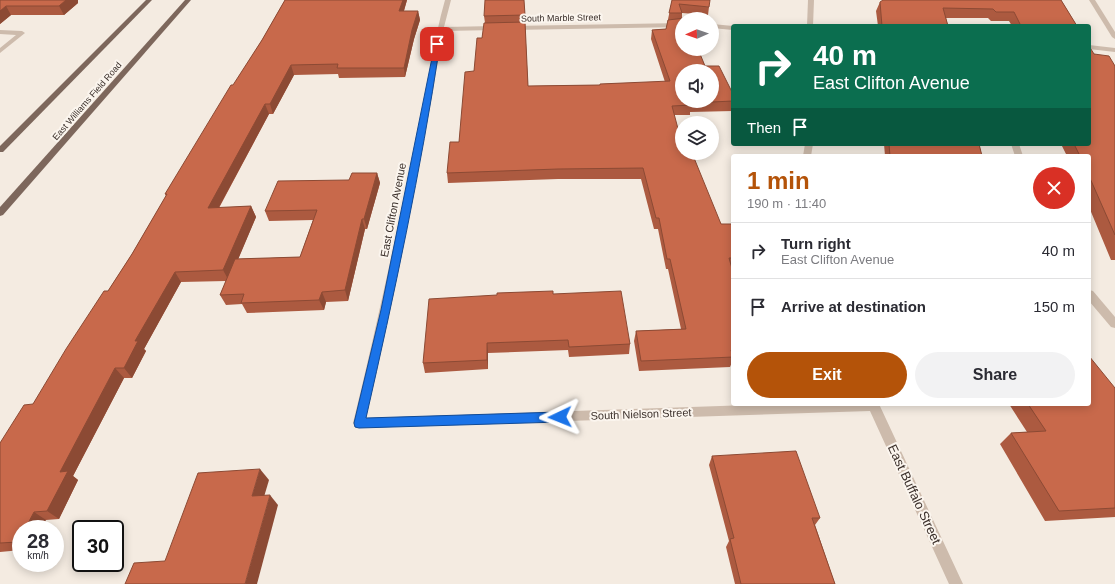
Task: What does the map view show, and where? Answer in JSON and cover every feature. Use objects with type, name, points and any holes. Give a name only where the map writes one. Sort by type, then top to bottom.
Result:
[{"type":"main road","points":[[0,150],[149,0]]},
{"type":"main road","name":"East Williams Field Road","points":[[0,213],[188,0]]},
{"type":"street","name":"East Clifton Avenue","points":[[359,423],[380,340],[430,90],[440,29],[448,0]]},
{"type":"street","points":[[810,24],[811,0]]},
{"type":"street","points":[[1092,0],[1115,37]]},
{"type":"street","name":"South Marble Street","points":[[440,29],[675,25]]},
{"type":"street","points":[[719,27],[731,28]]},
{"type":"street","points":[[0,32],[22,33],[0,51]]},
{"type":"street","points":[[1091,47],[1115,50]]},
{"type":"street","points":[[1091,296],[1115,324]]},
{"type":"street","name":"South Nielson Street","points":[[359,423],[845,406]]},
{"type":"street","name":"East Buffalo Street","points":[[874,406],[956,584]]},
{"type":"building","points":[[0,0],[66,0],[59,6],[6,6],[0,11]]},
{"type":"building","points":[[285,0],[403,0],[399,11],[418,11],[412,30],[404,68],[337,68],[338,64],[291,65],[270,104],[265,104],[208,208],[251,206],[223,270],[175,272],[135,341],[138,341],[124,368],[115,368],[60,472],[68,471],[47,511],[34,512],[30,520],[12,520],[12,542],[0,543],[0,443],[24,405],[33,404],[66,349],[104,291],[108,291],[132,254],[167,194],[165,194],[231,85],[233,85],[262,40]]},
{"type":"building","points":[[485,0],[524,0],[525,15],[484,16]]},
{"type":"building","points":[[672,0],[710,0],[709,7],[679,4],[682,12],[669,13]]},
{"type":"building","points":[[883,0],[1061,0],[1076,24],[1020,24],[1014,12],[996,12],[993,9],[943,8],[947,24],[882,24],[880,2]]},
{"type":"building","points":[[675,19],[675,56],[701,56],[704,64],[675,64],[675,106],[672,106],[675,117],[675,160],[695,160],[721,224],[731,224],[731,258],[729,258],[731,265],[731,357],[641,361],[636,331],[686,329],[670,259],[667,259],[659,218],[656,218],[643,168],[447,173],[450,142],[459,142],[465,72],[474,71],[477,38],[482,38],[484,23],[525,22],[528,86],[600,85],[670,81],[652,30],[666,29],[668,20]]},
{"type":"building","points":[[1091,49],[1094,54],[1109,56],[1115,66],[1115,235],[1091,181],[1091,154],[1079,154],[1075,146],[1091,146]]},
{"type":"building","points":[[719,66],[731,90],[731,101],[719,102]]},
{"type":"building","points":[[889,146],[980,146],[982,154],[890,154]]},
{"type":"building","points":[[352,173],[377,173],[364,219],[362,219],[345,290],[322,292],[319,300],[241,303],[244,294],[220,295],[235,259],[300,257],[317,210],[265,211],[278,181],[349,180]]},
{"type":"building","points":[[553,291],[553,294],[621,291],[630,344],[569,347],[568,340],[487,343],[487,360],[423,363],[429,299],[497,295],[497,293]]},
{"type":"building","points":[[1091,358],[1115,388],[1115,508],[1059,511],[1011,433],[1046,431],[1029,406],[1091,406]]},
{"type":"building","points":[[796,451],[820,518],[812,518],[835,584],[741,584],[730,539],[734,538],[712,456]]},
{"type":"building","points":[[260,469],[252,496],[270,495],[245,584],[125,584],[134,563],[165,561],[198,473]]},
{"type":"route","points":[[437,44],[430,90],[380,340],[359,423],[560,417]]}]
